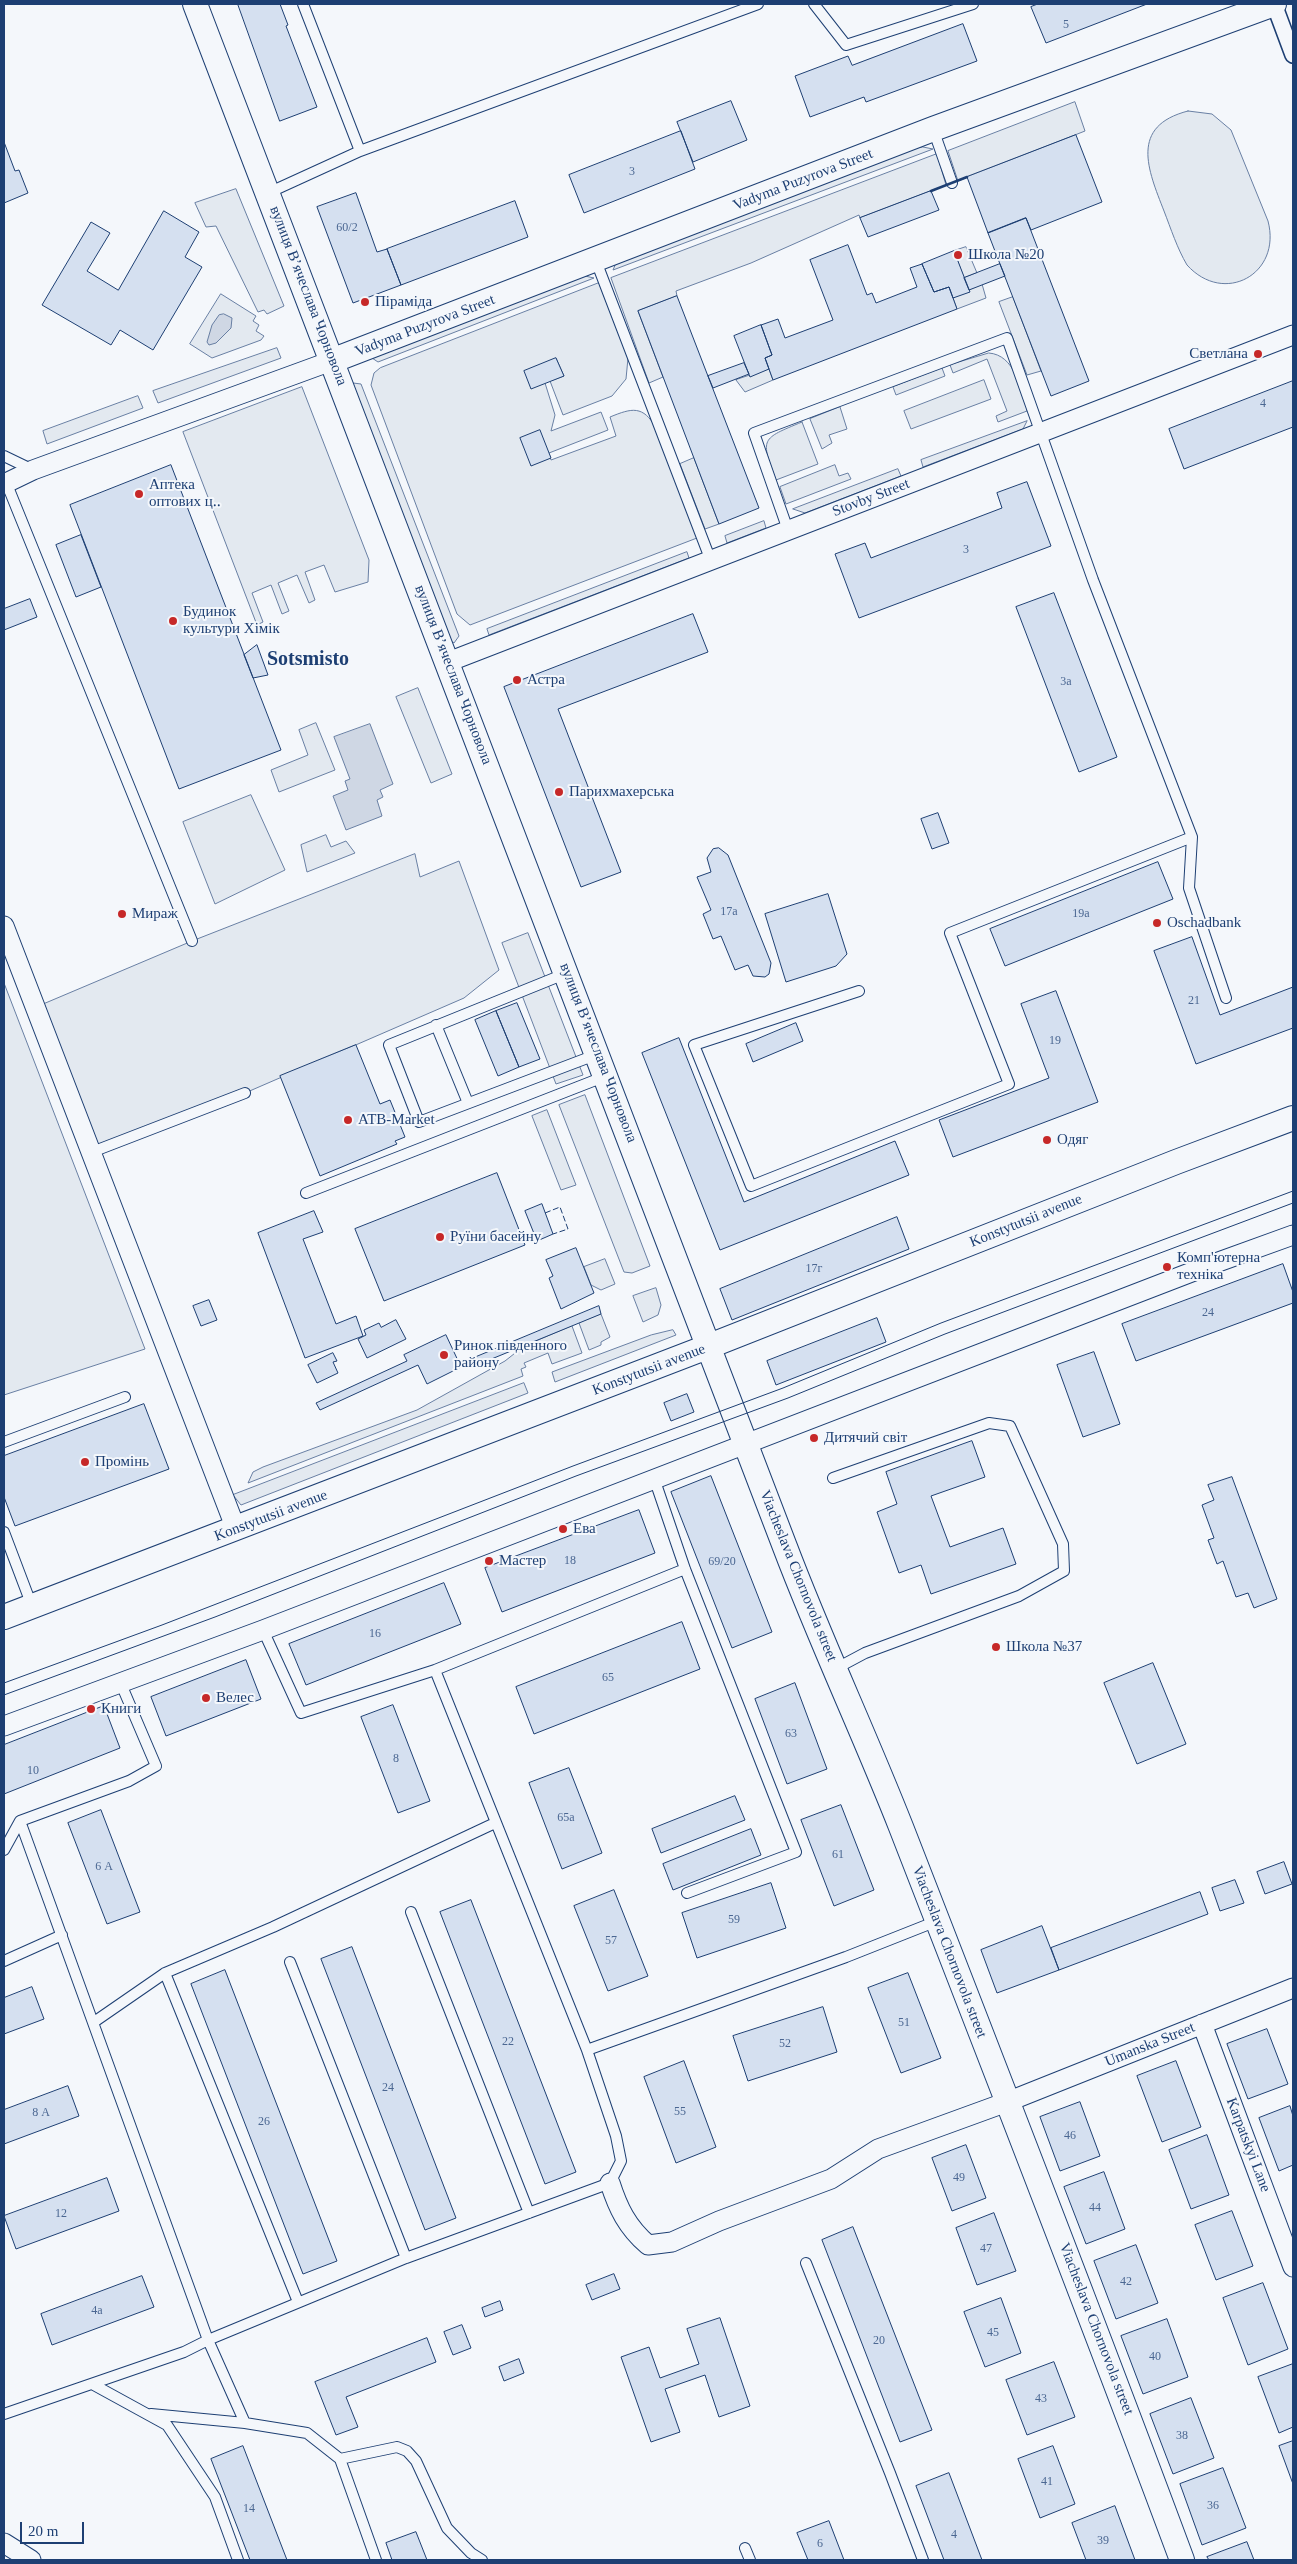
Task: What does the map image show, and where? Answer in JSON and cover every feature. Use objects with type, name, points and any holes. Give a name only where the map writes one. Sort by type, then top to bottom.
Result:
[{"type":"street","name":"вулиця Вʼячеслава Чорновола","points":[[195,4],[334,360],[568,973],[708,1347]]},
{"type":"street","points":[[1274,4],[1293,55]]},
{"type":"street","name":"Vadyma Puzyrova Street","points":[[334,360],[596,261],[933,129],[1274,4]]},
{"type":"street","name":"Stovby Street","points":[[448,662],[1293,335]]},
{"type":"street","points":[[5,483],[33,470],[334,360]]},
{"type":"street","points":[[4,926],[236,1529]]},
{"type":"street","name":"Konstytutsii avenue","points":[[4,1617],[708,1347],[1176,1162],[1293,1118]]},
{"type":"street","points":[[4,1726],[121,1684],[1201,1268],[1293,1235]]},
{"type":"street","name":"Viacheslava Chornovola street","points":[[708,1347],[787,1552],[900,1824],[1007,2102],[1072,2263],[1182,2560]]},
{"type":"street","name":"Umanska Street","points":[[610,2183],[623,2218],[636,2235],[648,2244],[672,2242],[719,2221],[831,2179],[878,2149],[1007,2102],[1293,1988]]},
{"type":"street","name":"Karpatskyi Lane","points":[[1202,2024],[1293,2267]]},
{"type":"street","points":[[4,2544],[31,2560]]},
{"type":"lane","points":[[303,4],[360,151]]},
{"type":"lane","points":[[268,193],[360,151],[758,4]]},
{"type":"lane","points":[[814,4],[846,45],[973,4]]},
{"type":"lane","points":[[933,129],[952,183]]},
{"type":"lane","points":[[596,261],[711,561]]},
{"type":"lane","points":[[788,530],[754,433],[1007,338],[1042,432],[1093,580],[1192,837],[1189,888],[1226,998]]},
{"type":"lane","points":[[4,456],[33,470]]},
{"type":"lane","points":[[5,483],[192,941]]},
{"type":"lane","points":[[859,991],[694,1045],[751,1186],[1009,1084],[950,933],[1192,837]]},
{"type":"lane","points":[[568,973],[389,1045],[419,1122],[598,1054]]},
{"type":"lane","points":[[436,1025],[468,1103]]},
{"type":"lane","points":[[306,1193],[607,1076]]},
{"type":"lane","points":[[92,1152],[245,1092]]},
{"type":"lane","points":[[4,1442],[125,1397]]},
{"type":"lane","points":[[833,1478],[989,1423],[1010,1426],[1063,1544],[1064,1570],[1019,1596],[865,1653],[835,1669]]},
{"type":"lane","points":[[654,1478],[685,1568],[796,1852],[687,1892]]},
{"type":"lane","points":[[4,1532],[32,1606]]},
{"type":"lane","points":[[262,1630],[301,1713],[435,1670],[685,1568]]},
{"type":"lane","points":[[4,2414],[94,2385],[184,2352],[208,2340],[406,2258],[610,2183],[621,2162],[616,2136],[587,2050],[435,1670]]},
{"type":"lane","points":[[4,1850],[20,1821],[129,1781],[156,1766],[121,1684]]},
{"type":"lane","points":[[20,1821],[208,2340],[245,2423]]},
{"type":"lane","points":[[94,2022],[165,1973],[272,1927],[495,1823]]},
{"type":"lane","points":[[411,1912],[529,2213]]},
{"type":"lane","points":[[587,2050],[846,1957],[937,1921]]},
{"type":"lane","points":[[4,1961],[62,1935]]},
{"type":"lane","points":[[290,1962],[406,2258]]},
{"type":"lane","points":[[165,1973],[298,2302]]},
{"type":"lane","points":[[806,2263],[923,2560]]},
{"type":"lane","points":[[94,2385],[167,2425],[215,2497],[238,2560]]},
{"type":"lane","points":[[146,2414],[245,2423],[307,2433],[340,2459],[376,2560]]},
{"type":"lane","points":[[340,2459],[397,2447],[408,2451],[416,2461],[447,2528],[471,2553],[482,2560]]},
{"type":"lane","points":[[745,2548],[750,2560]]},
{"type":"shaded area","points":[[1075,102],[1085,131],[958,181],[948,151]]},
{"type":"shaded area","points":[[1188,111],[1212,114],[1231,130],[1268,221],[1270,240],[1266,256],[1258,269],[1247,278],[1233,283],[1217,283],[1202,277],[1187,265],[1174,238],[1158,196],[1149,165],[1148,151],[1150,138],[1157,127],[1169,118]]},
{"type":"shaded area","points":[[916,148],[933,149],[613,270],[616,263]]},
{"type":"shaded area","points":[[937,154],[946,185],[860,218],[859,215],[751,263],[676,291],[677,296],[638,311],[663,377],[649,383],[611,278]]},
{"type":"shaded area","points":[[236,189],[284,306],[267,314],[264,310],[258,312],[216,226],[206,227],[195,203]]},
{"type":"shaded area","points":[[966,247],[977,273],[964,278],[954,251]]},
{"type":"shaded area","points":[[585,276],[594,278],[378,362],[372,358]]},
{"type":"shaded area","points":[[599,283],[628,358],[626,379],[612,396],[563,415],[550,381],[564,376],[556,358],[545,383],[555,415],[551,431],[601,412],[608,430],[549,453],[551,460],[616,436],[610,417],[631,410],[642,412],[656,428],[697,538],[470,625],[457,614],[371,385],[374,373],[380,368]]},
{"type":"shaded area","points":[[982,284],[986,298],[957,309],[953,298]]},
{"type":"shaded area","points":[[221,294],[256,316],[253,321],[259,325],[256,331],[264,336],[261,340],[212,358],[190,344]]},
{"type":"shaded area","points":[[1013,297],[1041,371],[1027,375],[999,302]]},
{"type":"shaded area","points":[[224,314],[232,318],[231,328],[216,343],[209,345],[207,342],[212,325],[219,315]]},
{"type":"shaded area","points":[[277,348],[281,358],[158,403],[153,391]]},
{"type":"shaded area","points":[[989,353],[998,355],[1011,366],[1019,382],[1027,408],[1027,411],[998,422],[996,416],[1007,411],[987,359],[953,373],[950,365]]},
{"type":"shaded area","points":[[942,368],[945,376],[896,395],[893,387]]},
{"type":"shaded area","points":[[769,369],[773,380],[745,392],[736,380]]},
{"type":"shaded area","points":[[984,380],[991,399],[911,429],[904,411]]},
{"type":"shaded area","points":[[353,383],[361,384],[459,636],[454,643],[451,641]]},
{"type":"shaded area","points":[[302,387],[369,560],[368,582],[335,592],[324,565],[305,572],[315,600],[309,603],[297,575],[278,583],[289,611],[282,614],[271,585],[252,593],[263,622],[257,625],[183,432]]},
{"type":"shaded area","points":[[138,396],[143,408],[47,444],[43,431]]},
{"type":"shaded area","points":[[840,407],[847,429],[829,435],[832,443],[822,449],[810,419]]},
{"type":"shaded area","points":[[1027,421],[1023,429],[923,467],[921,460]]},
{"type":"shaded area","points":[[802,422],[818,464],[776,480],[766,448],[768,442],[778,432]]},
{"type":"shaded area","points":[[694,458],[719,524],[705,529],[680,464]]},
{"type":"shaded area","points":[[835,465],[839,476],[848,473],[851,479],[786,504],[780,487]]},
{"type":"shaded area","points":[[898,469],[901,476],[805,513],[793,509]]},
{"type":"shaded area","points":[[764,521],[766,528],[727,543],[725,536]]},
{"type":"shaded area","points":[[687,552],[689,558],[489,635],[487,629]]},
{"type":"shaded area","points":[[418,688],[452,774],[431,783],[396,697]]},
{"type":"shaded area","points":[[316,723],[335,770],[279,792],[271,770],[308,755],[299,730]]},
{"type":"shaded area","points":[[370,724],[393,784],[380,790],[383,797],[377,800],[382,816],[346,830],[333,796],[348,790],[345,781],[350,779],[334,737]]},
{"type":"shaded area","points":[[251,795],[285,870],[215,904],[183,822]]},
{"type":"shaded area","points":[[326,835],[331,847],[346,841],[355,853],[307,872],[301,845]]},
{"type":"shaded area","points":[[415,854],[420,877],[459,861],[499,970],[464,998],[245,1093],[92,1152],[36,1007],[192,941]]},
{"type":"shaded area","points":[[528,933],[583,1075],[556,1084],[502,943]]},
{"type":"shaded area","points":[[4,983],[145,1349],[4,1395]]},
{"type":"shaded area","points":[[585,1095],[650,1266],[632,1273],[624,1272],[559,1105]]},
{"type":"shaded area","points":[[547,1110],[576,1185],[561,1190],[532,1116]]},
{"type":"shaded area","points":[[605,1259],[615,1284],[601,1290],[591,1285],[584,1267]]},
{"type":"shaded area","points":[[656,1288],[661,1305],[658,1315],[643,1322],[633,1296]]},
{"type":"shaded area","points":[[601,1314],[610,1337],[601,1342],[601,1345],[589,1350],[579,1323]]},
{"type":"shaded area","points":[[572,1326],[582,1353],[552,1364],[548,1353],[524,1363],[526,1367],[521,1369],[523,1376],[248,1483],[253,1472],[263,1467],[417,1410],[505,1361],[524,1346]]},
{"type":"shaded area","points":[[673,1330],[676,1335],[555,1382],[552,1372],[651,1335]]},
{"type":"shaded area","points":[[524,1383],[528,1393],[241,1505],[233,1495]]},
{"type":"building","points":[[238,4],[280,4],[288,25],[286,26],[317,107],[280,121]]},
{"type":"building","points":[[1038,4],[1147,4],[1046,43],[1031,7]]},
{"type":"building","points":[[963,24],[977,61],[866,102],[864,97],[810,117],[795,76],[848,56],[852,65]]},
{"type":"building","points":[[731,101],[747,140],[693,162],[677,122]]},
{"type":"building","points":[[681,131],[695,169],[584,213],[569,175]]},
{"type":"building","points":[[1076,135],[1102,202],[1031,230],[1026,218],[988,233],[967,177]]},
{"type":"building","points":[[4,142],[15,171],[19,170],[28,193],[4,203]]},
{"type":"building","points":[[931,191],[939,210],[868,237],[860,218]]},
{"type":"building","points":[[356,193],[377,252],[387,249],[401,285],[353,303],[317,207]]},
{"type":"building","points":[[515,201],[528,237],[401,285],[387,249]]},
{"type":"building","points":[[164,211],[199,232],[185,257],[202,267],[153,350],[120,330],[111,345],[42,305],[91,222],[110,233],[87,271],[118,290]]},
{"type":"building","points":[[1026,218],[1089,381],[1051,396],[988,233]]},
{"type":"building","points":[[848,245],[867,295],[872,293],[876,303],[917,287],[910,268],[922,264],[934,292],[949,287],[957,309],[773,380],[765,358],[772,355],[761,325],[778,319],[785,338],[833,320],[810,260]]},
{"type":"building","points":[[954,251],[970,292],[953,298],[949,287],[934,292],[922,264]]},
{"type":"building","points":[[1000,264],[1005,276],[969,290],[964,278]]},
{"type":"building","points":[[677,296],[759,508],[719,524],[638,311]]},
{"type":"building","points":[[761,325],[772,355],[765,358],[769,369],[750,377],[734,336]]},
{"type":"building","points":[[556,358],[564,376],[531,389],[524,371]]},
{"type":"building","points":[[744,363],[749,374],[713,388],[708,376]]},
{"type":"building","points":[[1293,381],[1293,427],[1184,469],[1169,429]]},
{"type":"building","points":[[540,430],[551,458],[531,466],[520,438]]},
{"type":"building","name":"Будинок культури Хімік","points":[[171,465],[281,750],[179,789],[70,505]]},
{"type":"building","points":[[1027,482],[1051,546],[859,618],[835,554],[865,543],[871,558],[1002,508],[997,493]]},
{"type":"building","points":[[81,535],[101,587],[76,597],[56,545]]},
{"type":"building","points":[[1054,593],[1117,757],[1079,772],[1016,607]]},
{"type":"building","points":[[30,599],[37,617],[4,630],[4,609]]},
{"type":"building","points":[[693,614],[708,652],[558,709],[621,872],[581,887],[504,687]]},
{"type":"building","points":[[257,645],[268,675],[253,678],[244,655]]},
{"type":"building","points":[[938,813],[949,843],[932,849],[921,819]]},
{"type":"building","points":[[719,848],[728,855],[771,963],[769,974],[765,977],[753,976],[748,965],[735,970],[721,936],[713,939],[703,914],[711,910],[697,877],[711,872],[707,858],[713,849]]},
{"type":"building","points":[[1158,862],[1173,899],[1005,966],[990,929]]},
{"type":"building","points":[[828,894],[847,954],[836,966],[786,982],[765,914]]},
{"type":"building","points":[[1192,937],[1220,1015],[1293,987],[1293,1028],[1196,1064],[1154,951]]},
{"type":"building","points":[[1056,991],[1098,1102],[953,1157],[939,1120],[1049,1078],[1021,1004]]},
{"type":"building","points":[[517,1003],[540,1059],[519,1067],[496,1011]]},
{"type":"building","points":[[496,1011],[519,1067],[498,1076],[475,1020]]},
{"type":"building","points":[[796,1023],[803,1041],[753,1062],[746,1044]]},
{"type":"building","points":[[679,1038],[744,1202],[895,1141],[909,1175],[720,1250],[642,1053]]},
{"type":"building","name":"ATB-Market","points":[[356,1045],[380,1104],[390,1100],[405,1137],[395,1141],[397,1144],[320,1176],[280,1076]]},
{"type":"building","name":"Руїни басейну","points":[[497,1173],[525,1245],[384,1301],[355,1229]]},
{"type":"building","points":[[542,1204],[553,1234],[537,1241],[525,1211]]},
{"type":"building","points":[[314,1211],[323,1232],[303,1239],[336,1324],[356,1316],[363,1336],[305,1358],[258,1233]]},
{"type":"building","points":[[897,1217],[909,1249],[732,1320],[720,1289]]},
{"type":"building","points":[[576,1248],[594,1293],[561,1309],[549,1278],[553,1276],[546,1260]]},
{"type":"building","points":[[1283,1264],[1293,1292],[1293,1303],[1136,1361],[1122,1324]]},
{"type":"building","points":[[209,1300],[217,1320],[201,1326],[193,1306]]},
{"type":"building","points":[[599,1306],[601,1314],[472,1367],[469,1360]]},
{"type":"building","points":[[877,1318],[886,1342],[776,1385],[767,1361]]},
{"type":"building","points":[[396,1320],[406,1339],[367,1358],[358,1339],[366,1335],[364,1330],[379,1323],[381,1327]]},
{"type":"building","points":[[446,1335],[461,1367],[427,1384],[418,1365],[320,1410],[316,1403],[407,1361],[404,1355]]},
{"type":"building","points":[[1094,1352],[1120,1424],[1083,1437],[1057,1365]]},
{"type":"building","points":[[333,1353],[337,1361],[333,1362],[338,1373],[317,1383],[308,1365]]},
{"type":"building","points":[[687,1394],[694,1412],[671,1421],[664,1403]]},
{"type":"building","name":"Промінь","points":[[144,1404],[169,1469],[15,1526],[4,1497],[4,1456]]},
{"type":"building","points":[[972,1441],[985,1477],[931,1496],[950,1547],[1003,1528],[1016,1564],[931,1594],[921,1565],[899,1573],[877,1512],[897,1504],[886,1472]]},
{"type":"building","points":[[711,1476],[772,1632],[732,1648],[671,1492]]},
{"type":"building","points":[[1232,1477],[1277,1599],[1254,1608],[1248,1593],[1236,1597],[1223,1561],[1217,1564],[1208,1540],[1214,1538],[1202,1505],[1214,1500],[1208,1485]]},
{"type":"building","points":[[639,1510],[655,1553],[502,1612],[485,1568]]},
{"type":"building","points":[[444,1583],[461,1624],[306,1685],[289,1644]]},
{"type":"building","points":[[682,1622],[700,1669],[534,1734],[516,1687]]},
{"type":"building","name":"Велес","points":[[246,1660],[261,1699],[166,1736],[151,1697]]},
{"type":"building","points":[[1153,1663],[1186,1744],[1137,1764],[1104,1683]]},
{"type":"building","points":[[795,1683],[827,1769],[787,1784],[755,1699]]},
{"type":"building","points":[[393,1705],[430,1801],[398,1813],[361,1717]]},
{"type":"building","points":[[104,1706],[120,1748],[4,1794],[4,1745]]},
{"type":"building","points":[[569,1768],[602,1853],[562,1869],[529,1783]]},
{"type":"building","points":[[735,1796],[745,1820],[661,1853],[652,1829]]},
{"type":"building","points":[[841,1805],[874,1890],[834,1906],[801,1820]]},
{"type":"building","points":[[101,1810],[140,1912],[107,1924],[68,1823]]},
{"type":"building","points":[[751,1829],[761,1855],[673,1890],[663,1864]]},
{"type":"building","points":[[1284,1862],[1292,1884],[1265,1894],[1257,1872]]},
{"type":"building","points":[[1235,1880],[1244,1903],[1220,1911],[1212,1888]]},
{"type":"building","points":[[771,1883],[786,1928],[697,1958],[682,1913]]},
{"type":"building","points":[[614,1890],[648,1976],[608,1991],[574,1906]]},
{"type":"building","points":[[1200,1892],[1208,1914],[1059,1970],[1051,1948]]},
{"type":"building","points":[[471,1900],[576,2172],[545,2184],[440,1912]]},
{"type":"building","points":[[1042,1926],[1059,1970],[997,1993],[981,1950]]},
{"type":"building","points":[[352,1947],[456,2218],[425,2230],[321,1959]]},
{"type":"building","points":[[225,1970],[337,2261],[303,2274],[191,1984]]},
{"type":"building","points":[[908,1973],[941,2058],[901,2073],[868,1988]]},
{"type":"building","points":[[32,1987],[44,2019],[4,2034],[4,1998]]},
{"type":"building","points":[[823,2007],[837,2052],[748,2081],[733,2036]]},
{"type":"building","points":[[1267,2029],[1288,2084],[1248,2099],[1227,2044]]},
{"type":"building","points":[[684,2061],[716,2147],[676,2163],[644,2077]]},
{"type":"building","points":[[1176,2061],[1201,2127],[1162,2142],[1137,2076]]},
{"type":"building","points":[[68,2086],[79,2116],[4,2144],[4,2110]]},
{"type":"building","points":[[1080,2102],[1100,2156],[1060,2171],[1040,2117]]},
{"type":"building","points":[[1290,2106],[1293,2116],[1293,2165],[1279,2171],[1259,2118]]},
{"type":"building","points":[[1207,2135],[1229,2195],[1191,2209],[1169,2150]]},
{"type":"building","points":[[966,2145],[986,2198],[952,2211],[932,2158]]},
{"type":"building","points":[[1104,2172],[1125,2229],[1086,2244],[1064,2187]]},
{"type":"building","points":[[107,2178],[119,2211],[16,2249],[4,2216]]},
{"type":"building","points":[[1232,2211],[1253,2266],[1216,2280],[1195,2225]]},
{"type":"building","points":[[994,2213],[1016,2271],[977,2285],[956,2228]]},
{"type":"building","points":[[853,2227],[932,2430],[900,2442],[822,2240]]},
{"type":"building","points":[[1136,2245],[1158,2303],[1116,2319],[1094,2261]]},
{"type":"building","points":[[614,2274],[620,2289],[592,2300],[586,2285]]},
{"type":"building","points":[[142,2276],[154,2307],[52,2345],[41,2314]]},
{"type":"building","points":[[1263,2283],[1288,2349],[1248,2365],[1223,2298]]},
{"type":"building","points":[[1001,2298],[1021,2353],[985,2367],[964,2312]]},
{"type":"building","points":[[500,2301],[503,2310],[485,2317],[482,2308]]},
{"type":"building","points":[[720,2318],[750,2406],[719,2417],[705,2375],[665,2389],[680,2432],[651,2442],[621,2357],[649,2347],[660,2378],[699,2364],[687,2329]]},
{"type":"building","points":[[1167,2319],[1188,2377],[1143,2394],[1121,2336]]},
{"type":"building","points":[[462,2325],[471,2348],[453,2355],[444,2332]]},
{"type":"building","points":[[427,2338],[436,2362],[346,2397],[358,2427],[336,2435],[315,2382]]},
{"type":"building","points":[[519,2359],[524,2373],[504,2381],[499,2367]]},
{"type":"building","points":[[1054,2362],[1075,2417],[1027,2435],[1006,2380]]},
{"type":"building","points":[[1293,2364],[1293,2427],[1279,2433],[1258,2377]]},
{"type":"building","points":[[1191,2398],[1214,2458],[1173,2474],[1150,2414]]},
{"type":"building","points":[[1293,2441],[1293,2484],[1279,2446]]},
{"type":"building","points":[[243,2446],[287,2560],[250,2560],[211,2459]]},
{"type":"building","points":[[1053,2446],[1075,2504],[1040,2518],[1018,2459]]},
{"type":"building","points":[[1223,2468],[1246,2528],[1202,2545],[1180,2484]]},
{"type":"building","points":[[949,2473],[982,2560],[944,2560],[916,2486]]},
{"type":"building","points":[[1115,2506],[1135,2560],[1086,2560],[1072,2523]]},
{"type":"building","points":[[829,2521],[844,2560],[808,2560],[797,2533]]},
{"type":"building","points":[[416,2532],[427,2560],[392,2560],[386,2543]]},
{"type":"building","points":[[1247,2542],[1254,2560],[1209,2560],[1207,2557]]},
{"type":"tram line","points":[[4,1683],[162,1625],[573,1466],[783,1388],[941,1323],[1293,1191]]},
{"type":"tram line","points":[[4,1695],[215,1617],[576,1476],[788,1398],[945,1334],[1293,1203]]},
{"type":"fence","points":[[545,1213],[560,1207],[568,1229],[553,1234]]},
{"type":"wall","points":[[931,191],[967,177]]},
{"type":"place","name":"Школа №20","points":[[958,255]]},
{"type":"place","name":"Піраміда","points":[[365,302]]},
{"type":"place","name":"Светлана","points":[[1258,354]]},
{"type":"place","name":"Аптека оптових ц‥","points":[[139,494]]},
{"type":"place","name":"Будинок культури Хімік","points":[[173,621]]},
{"type":"place","name":"Астра","points":[[517,680]]},
{"type":"place","name":"Парихмахерська","points":[[559,792]]},
{"type":"place","name":"Мираж","points":[[122,914]]},
{"type":"place","name":"Oschadbank","points":[[1157,923]]},
{"type":"place","name":"ATB-Market","points":[[348,1120]]},
{"type":"place","name":"Одяг","points":[[1047,1140]]},
{"type":"place","name":"Руїни басейну","points":[[440,1237]]},
{"type":"place","name":"Комп'ютерна техніка","points":[[1167,1267]]},
{"type":"place","name":"Ринок південного району","points":[[444,1355]]},
{"type":"place","name":"Дитячий світ","points":[[814,1438]]},
{"type":"place","name":"Промінь","points":[[85,1462]]},
{"type":"place","name":"Ева","points":[[563,1529]]},
{"type":"place","name":"Мастер","points":[[489,1561]]},
{"type":"place","name":"Школа №37","points":[[996,1647]]},
{"type":"place","name":"Велес","points":[[206,1698]]},
{"type":"place","name":"Книги","points":[[91,1709]]},
{"type":"district","name":"Sotsmisto","points":[[308,660]]}]
